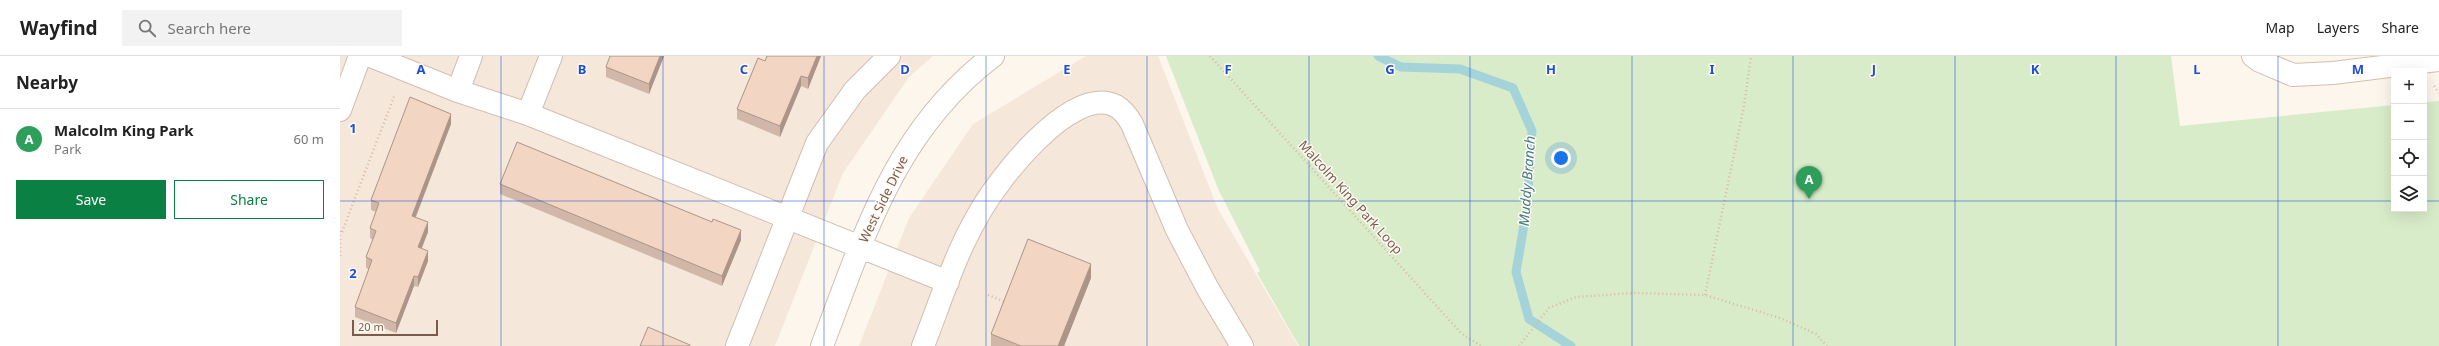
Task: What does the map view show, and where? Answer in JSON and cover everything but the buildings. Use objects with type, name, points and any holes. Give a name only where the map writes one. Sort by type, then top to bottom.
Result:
[{"type":"street","points":[[340,110],[360,56]]},
{"type":"street","points":[[371,56],[458,91],[528,114],[948,282]]},
{"type":"street","points":[[458,91],[471,56]]},
{"type":"street","points":[[528,114],[551,56]]},
{"type":"street","points":[[737,346],[788,218],[802,176],[817,143],[855,90],[890,56]]},
{"type":"street","name":"West Side Drive","points":[[822,346],[860,248],[891,177],[918,132],[945,100],[978,67],[993,56]]},
{"type":"street","points":[[2253,56],[2260,62],[2293,75],[2333,73],[2439,60]]},
{"type":"street","points":[[923,346],[948,282],[977,217],[1008,171],[1058,121],[1077,108],[1090,104],[1103,103],[1115,106],[1125,113],[1132,124],[1178,230],[1208,289],[1242,346]]},
{"type":"path","name":"Malcolm King Park Loop","points":[[1210,56],[1461,333],[1481,346]]},
{"type":"path","points":[[1705,295],[1744,106],[1751,56]]},
{"type":"path","points":[[340,256],[341,231],[396,92]]},
{"type":"path","points":[[1519,346],[1549,308],[1576,297],[1634,293],[1705,295],[1780,318],[1816,334],[1827,346]]},
{"type":"path","points":[[988,295],[1008,303]]},
{"type":"shaded area","points":[[340,56],[933,56],[909,77],[843,173],[775,346],[340,346]]},
{"type":"shaded area","points":[[1086,56],[1158,56],[1218,209],[1298,346],[859,346],[909,218],[973,124]]},
{"type":"green space","points":[[1166,56],[2171,56],[2180,126],[2391,105],[2391,212],[2427,212],[2427,102],[2439,101],[2439,346],[1299,346],[1257,273],[1260,271],[1219,191]]},
{"type":"waterway","name":"Muddy Branch","points":[[1378,56],[1401,67],[1460,69],[1513,88],[1532,131],[1527,207],[1516,272],[1529,319],[1571,346]]},
{"type":"place","name":"Malcolm King Park","points":[[1809,199]]}]
